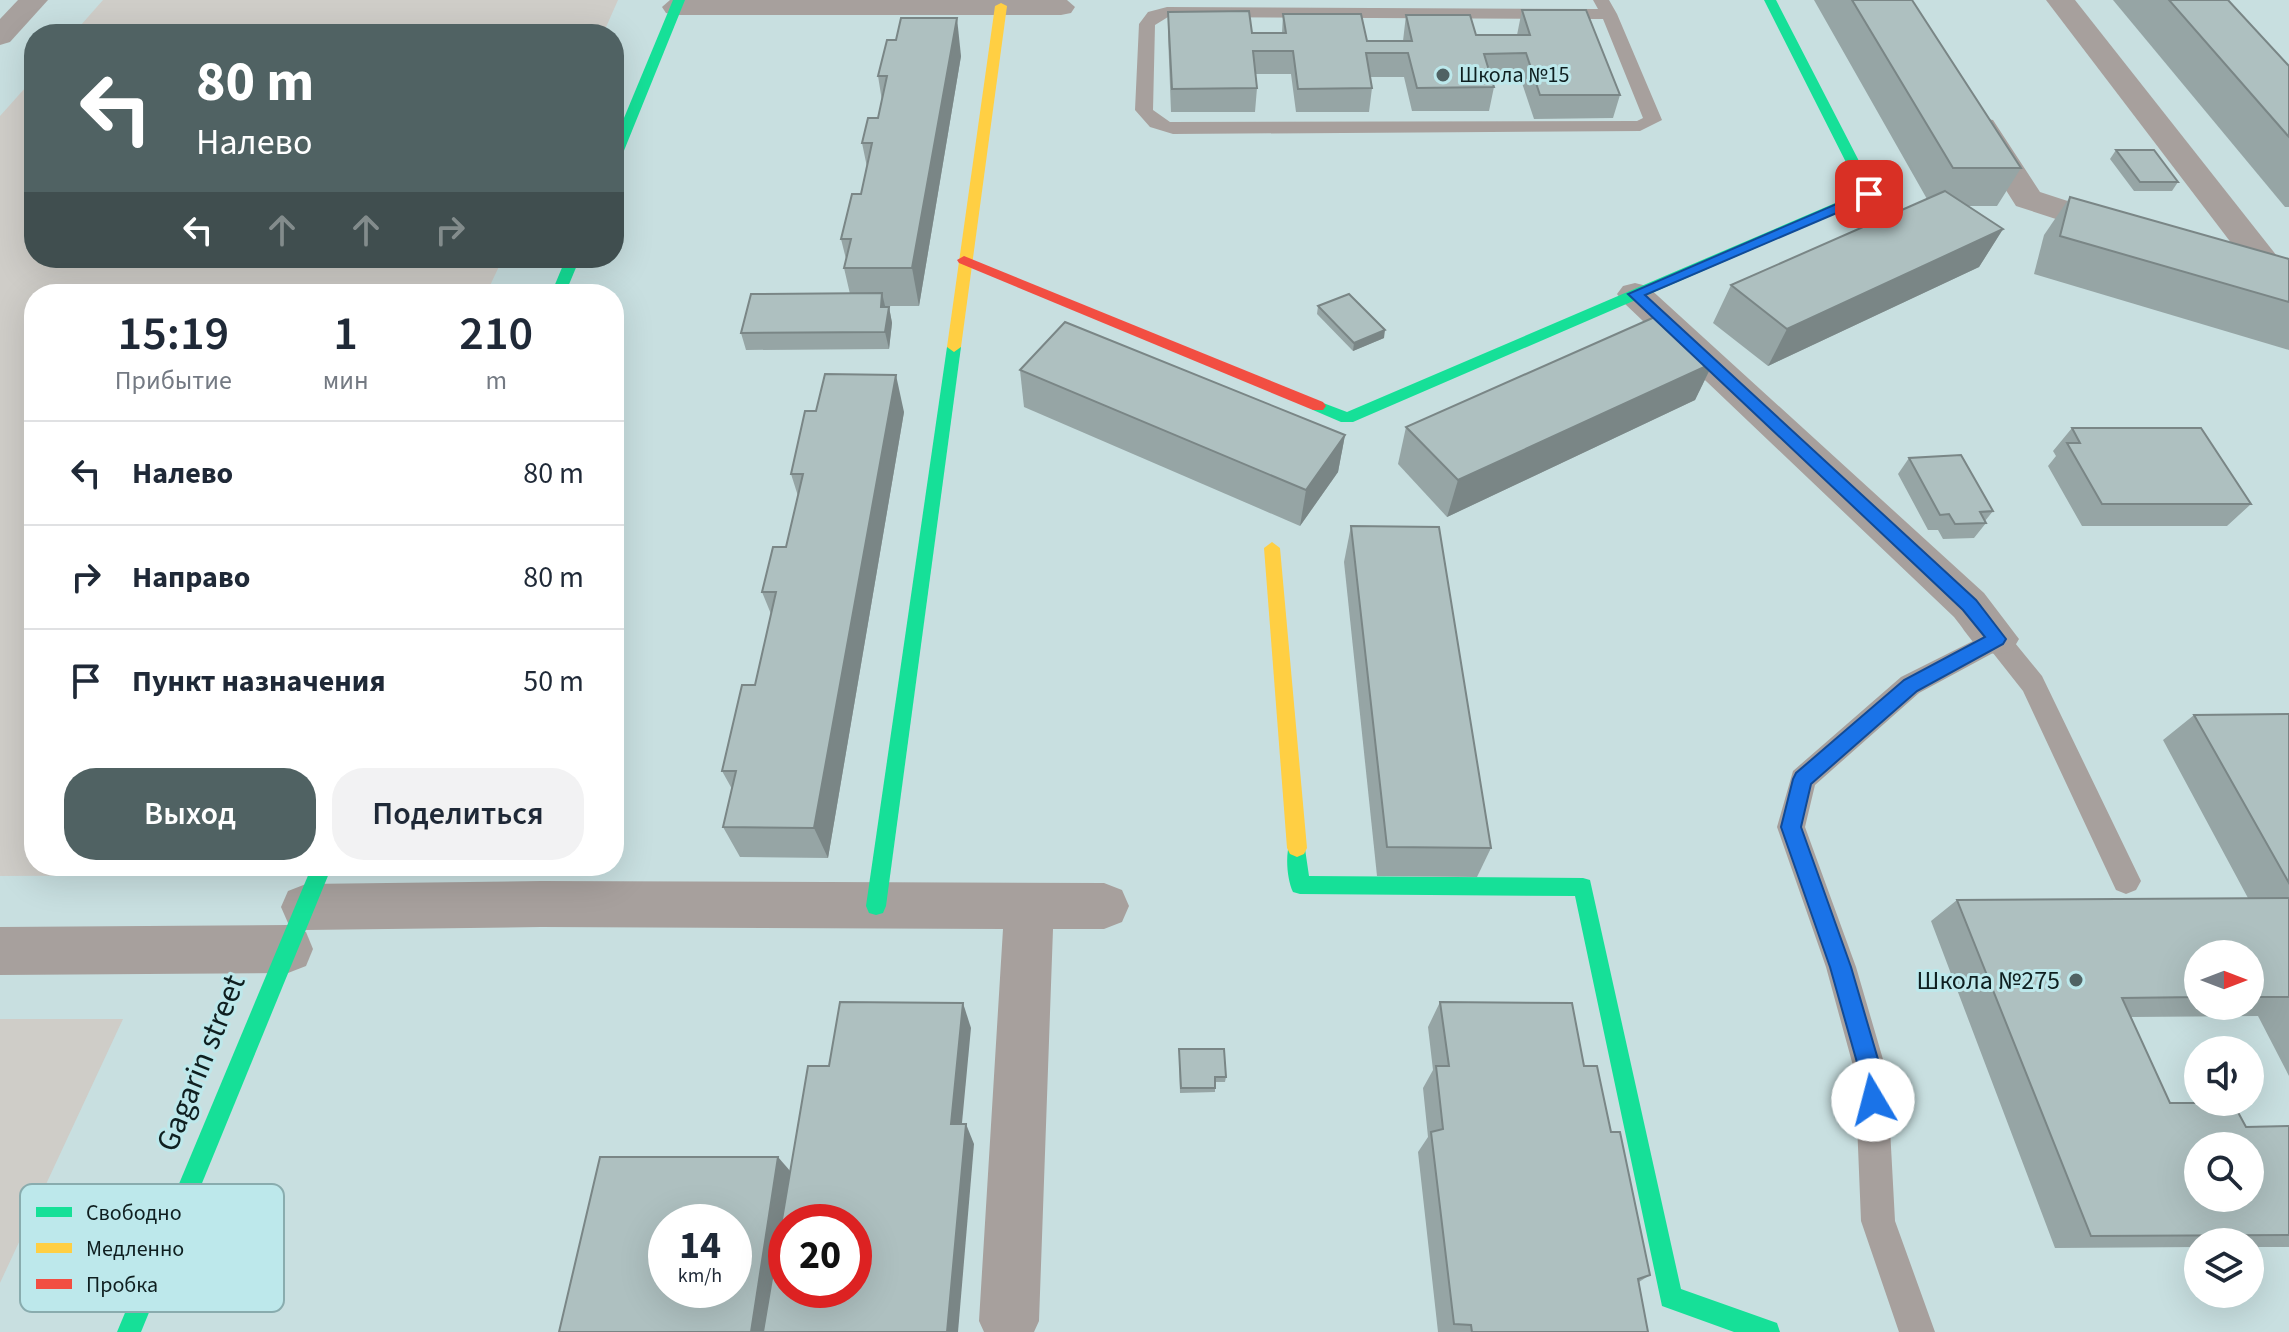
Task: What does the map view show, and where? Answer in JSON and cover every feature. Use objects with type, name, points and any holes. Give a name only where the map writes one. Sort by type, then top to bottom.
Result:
[{"type":"street","points":[[0,36],[34,0]]},
{"type":"street","points":[[964,260],[1347,418],[1869,194],[1770,0]]},
{"type":"street","points":[[2060,0],[2282,280]]},
{"type":"street","points":[[624,133],[677,3],[1061,7]]},
{"type":"street","points":[[876,906],[1001,6]]},
{"type":"street","points":[[1969,106],[2028,199],[2145,236]]},
{"type":"street","points":[[2232,264],[2282,280]]},
{"type":"street","points":[[1635,294],[1969,605],[1997,639]]},
{"type":"street","points":[[1272,548],[1300,885],[1583,887],[1671,1297],[1768,1332]]},
{"type":"street","points":[[0,951],[305,907],[541,904],[1104,906]]},
{"type":"street","name":"Gagarin street","points":[[190,1184],[305,907]]},
{"type":"street","points":[[1009,1321],[1029,908]]},
{"type":"street","name":"Gagarin street","points":[[129,1332],[137,1312]]},
{"type":"lane","points":[[1605,7],[1653,120],[1640,126],[1173,128],[1160,126],[1144,110],[1147,24],[1154,16],[1167,12],[1605,7]]},
{"type":"lane","points":[[1917,1332],[1878,1221],[1871,1073],[1841,967],[1791,827],[1803,779],[1910,685],[1997,639],[2033,684],[2126,881]]},
{"type":"shaded area","points":[[103,0],[618,0],[607,24],[82,24]]},
{"type":"shaded area","points":[[24,89],[24,268],[498,268],[491,284],[24,284],[24,876],[0,876],[0,116]]},
{"type":"shaded area","points":[[0,1019],[123,1019],[46,1184],[20,1184],[20,1240],[0,1283]]},
{"type":"building","points":[[1852,0],[1912,0],[2021,168],[1953,168]]},
{"type":"building","points":[[2169,0],[2228,0],[2289,66],[2289,137]]},
{"type":"building","points":[[1522,10],[1586,10],[1620,95],[1540,95],[1526,53],[1484,54],[1494,87],[1417,88],[1408,53],[1366,53],[1372,88],[1298,89],[1293,51],[1253,51],[1257,88],[1172,89],[1168,12],[1249,11],[1252,33],[1286,33],[1283,14],[1361,14],[1367,41],[1412,41],[1406,15],[1470,15],[1476,35],[1530,35]]},
{"type":"building","points":[[901,18],[957,18],[912,268],[844,268],[851,239],[841,239],[852,194],[861,194],[872,143],[862,143],[868,118],[878,118],[887,76],[878,76],[887,40],[896,40]]},
{"type":"building","points":[[2116,150],[2154,150],[2178,182],[2140,182]]},
{"type":"building","points":[[1945,191],[2003,229],[1787,329],[1731,285]]},
{"type":"building","points":[[2070,197],[2289,259],[2289,302],[2060,236]]},
{"type":"building","points":[[882,293],[881,307],[889,307],[885,332],[741,333],[751,294]]},
{"type":"building","points":[[1349,294],[1385,330],[1354,343],[1318,306]]},
{"type":"building","points":[[1657,316],[1713,363],[1458,480],[1406,427]]},
{"type":"building","points":[[1065,322],[1345,435],[1306,490],[1020,370]]},
{"type":"building","points":[[825,374],[896,375],[814,828],[723,827],[736,771],[722,771],[742,685],[755,685],[776,592],[762,592],[773,547],[786,547],[803,474],[791,474],[805,411],[816,411]]},
{"type":"building","points":[[2072,428],[2201,428],[2251,504],[2102,504],[2067,443],[2080,443]]},
{"type":"building","points":[[1961,455],[1993,511],[1980,512],[1986,523],[1955,524],[1949,514],[1940,515],[1909,458]]},
{"type":"building","points":[[1351,526],[1439,527],[1491,848],[1387,847]]},
{"type":"building","points":[[2289,714],[2289,883],[2194,715]]},
{"type":"building","points":[[2289,898],[2289,997],[2264,997],[2264,940],[2184,940],[2184,997],[2122,998],[2170,1103],[2184,1103],[2184,1116],[2240,1116],[2246,1127],[2289,1126],[2289,1235],[2264,1235],[2264,1228],[2184,1228],[2184,1236],[2091,1236],[1957,900]]},
{"type":"building","points":[[840,1002],[963,1003],[951,1124],[966,1124],[947,1332],[763,1332],[768,1302],[768,1308],[872,1308],[872,1204],[785,1204],[808,1066],[829,1066]]},
{"type":"building","points":[[1440,1002],[1572,1003],[1584,1066],[1597,1066],[1611,1132],[1620,1132],[1650,1275],[1638,1279],[1648,1332],[1472,1332],[1471,1325],[1454,1324],[1431,1132],[1443,1129],[1436,1066],[1449,1066]]},
{"type":"building","points":[[1179,1049],[1224,1049],[1226,1077],[1215,1077],[1215,1088],[1181,1088]]},
{"type":"building","points":[[600,1157],[778,1157],[771,1204],[768,1204],[751,1332],[559,1332]]},
{"type":"traffic: fast","points":[[624,134],[679,0]]},
{"type":"traffic: fast","points":[[1318,406],[1347,418],[1869,194],[1770,0]]},
{"type":"traffic: fast","points":[[562,284],[569,268]]},
{"type":"traffic: fast","points":[[876,906],[954,347]]},
{"type":"traffic: fast","points":[[1297,848],[1300,885],[1583,887],[1671,1297],[1768,1332]]},
{"type":"traffic: fast","points":[[190,1184],[318,876]]},
{"type":"traffic: fast","points":[[129,1332],[137,1312]]},
{"type":"traffic: slow","points":[[954,347],[1001,6]]},
{"type":"traffic: slow","points":[[1272,548],[1297,848]]},
{"type":"traffic: jam","points":[[964,260],[1318,406]]},
{"type":"place","name":"Школа №15","points":[[1443,75]]},
{"type":"place","name":"Школа №275","points":[[2076,980]]},
{"type":"route","points":[[1869,194],[1635,294],[1969,605],[1997,639],[1910,685],[1803,779],[1791,827],[1841,967],[1871,1073],[1873,1100]]}]
